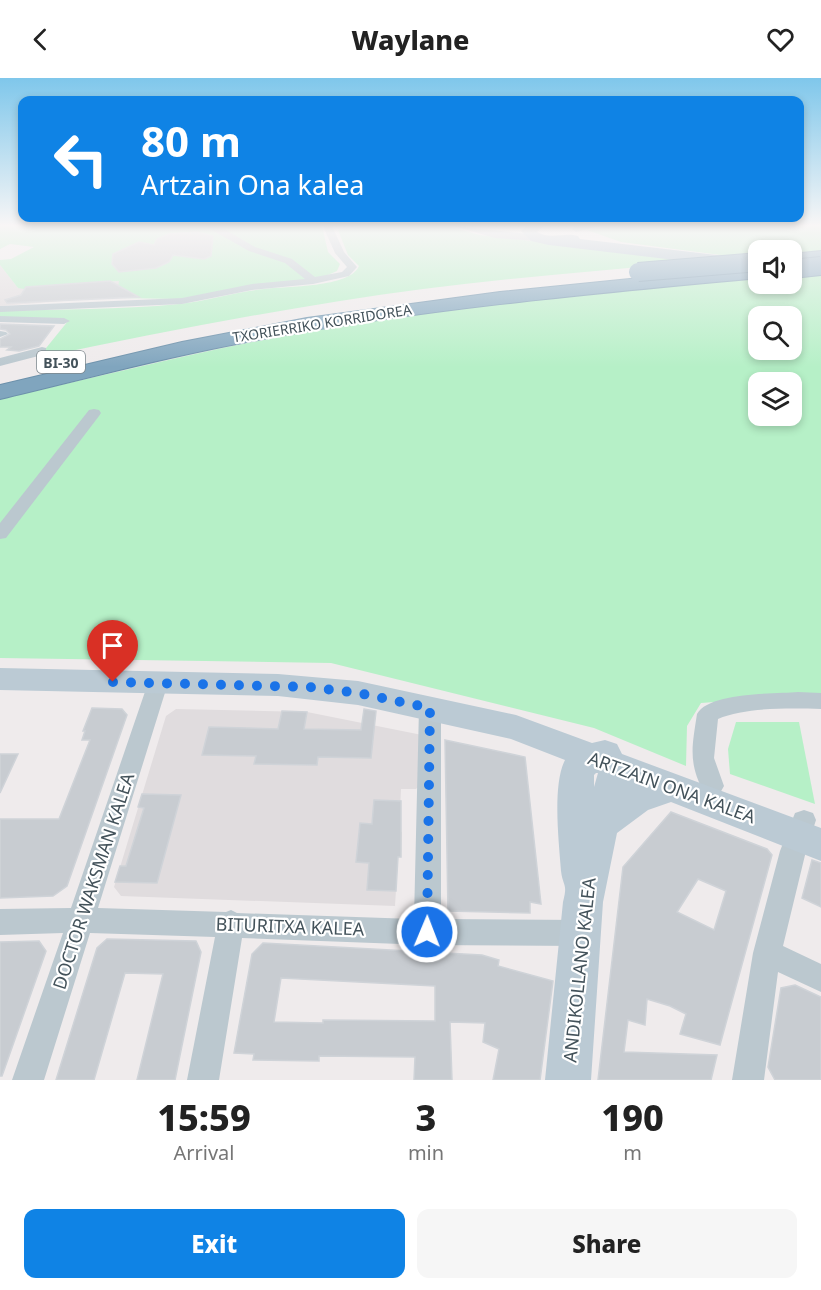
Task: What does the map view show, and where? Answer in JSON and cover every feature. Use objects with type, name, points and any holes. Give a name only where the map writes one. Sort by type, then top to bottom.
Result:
[{"type":"highway","name":"TXORIERRIKO KORRIDOREA","points":[[0,376],[233,325],[406,297],[631,273]]},
{"type":"highway","name":"TXORIERRIKO KORRIDOREA","points":[[0,392],[203,344],[332,320],[514,296],[748,273]]},
{"type":"main road","name":"ARTZAIN ONA KALEA","points":[[0,679],[309,687],[358,693],[522,730],[605,759],[670,787],[811,832]]},
{"type":"main road","points":[[522,730],[544,746],[575,795]]},
{"type":"main road","name":"ARTZAIN ONA KALEA","points":[[605,759],[712,786],[811,832]]},
{"type":"main road","points":[[582,918],[575,795],[577,770],[605,759]]},
{"type":"main road","name":"ANDIKOLLANO KALEA","points":[[568,1080],[582,918],[601,825],[605,759]]},
{"type":"main road","points":[[601,825],[635,800],[670,787]]},
{"type":"street","points":[[307,273],[313,281]]},
{"type":"street","points":[[0,309],[182,301],[277,284],[313,281],[346,273]]},
{"type":"street","points":[[0,319],[64,321]]},
{"type":"street","points":[[0,362],[42,351]]},
{"type":"street","points":[[0,534],[94,413]]},
{"type":"street","name":"DOCTOR WAKSMAN KALEA","points":[[28,1080],[158,683]]},
{"type":"street","points":[[712,786],[704,773],[701,755],[708,714],[726,706],[798,700],[821,701]]},
{"type":"street","points":[[427,932],[430,708]]},
{"type":"street","points":[[748,1080],[766,953],[811,832]]},
{"type":"street","name":"BITURITXA KALEA","points":[[0,922],[80,920],[427,932],[582,918]]},
{"type":"street","points":[[203,1080],[231,924]]},
{"type":"street","points":[[766,953],[821,978]]},
{"type":"shaded area","points":[[0,273],[6,273],[18,288],[119,281],[126,296],[0,306]]},
{"type":"shaded area","points":[[176,709],[307,712],[422,735],[425,780],[416,789],[401,789],[399,831],[402,832],[401,857],[398,857],[395,906],[121,896],[114,887],[166,716]]},
{"type":"green space","points":[[6,273],[333,273],[321,278],[177,299],[120,298],[126,296],[118,289],[119,281],[18,288]]},
{"type":"green space","points":[[353,273],[581,273],[423,289],[326,303],[38,358],[68,321],[0,317],[0,311],[190,303],[253,290],[316,285]]},
{"type":"green space","points":[[802,274],[821,276],[821,694],[701,703],[687,726],[686,766],[594,728],[331,663],[0,658],[0,399],[242,344],[323,329],[540,300],[748,279],[748,294],[802,294]]},
{"type":"green space","points":[[736,722],[799,722],[815,804],[730,774],[728,749]]},
{"type":"building","points":[[110,281],[139,297],[7,303],[5,300],[21,295],[26,287]]},
{"type":"building","points":[[0,324],[54,326],[39,346],[19,351],[7,350],[11,347],[0,347],[0,339],[10,334],[0,329]]},
{"type":"building","points":[[92,708],[122,709],[127,715],[67,886],[53,896],[0,898],[0,819],[59,819],[90,740],[82,740]]},
{"type":"building","points":[[364,709],[376,711],[371,758],[318,757],[317,765],[254,764],[256,756],[202,755],[209,727],[278,729],[282,711],[307,712],[304,729],[361,730]]},
{"type":"building","points":[[445,740],[525,757],[541,904],[530,902],[530,913],[448,911]]},
{"type":"building","points":[[0,754],[18,754],[0,793]]},
{"type":"building","points":[[142,794],[181,795],[157,883],[115,882],[120,866],[126,866],[144,808],[138,807]]},
{"type":"building","points":[[374,800],[401,801],[401,857],[398,857],[396,891],[367,890],[369,863],[356,862],[360,823],[372,824]]},
{"type":"building","points":[[671,812],[767,849],[772,855],[720,1045],[680,1034],[686,1014],[647,999],[645,1025],[628,1020],[624,1052],[717,1055],[711,1080],[598,1080],[623,867]],"holes":[[[698,879],[726,891],[714,930],[677,912]]]},
{"type":"building","points":[[812,860],[821,863],[821,907],[802,898]]},
{"type":"building","points":[[107,939],[196,941],[201,952],[175,1080],[137,1080],[163,974],[125,973],[94,1080],[56,1080],[97,948]]},
{"type":"building","points":[[39,941],[46,951],[2,1076],[0,1076],[0,942]]},
{"type":"building","points":[[263,943],[482,955],[499,960],[498,966],[553,981],[540,1080],[493,1080],[499,1049],[483,1042],[485,1023],[450,1022],[452,1080],[414,1080],[415,1057],[319,1056],[319,1061],[253,1060],[254,1054],[234,1053],[252,954]],"holes":[[[281,978],[435,986],[435,1021],[274,1022]]]},
{"type":"building","points":[[795,985],[821,997],[821,1080],[775,1080],[768,1067],[781,988]]},
{"type":"route","points":[[113,682],[309,687],[358,693],[430,708],[427,932]]}]
